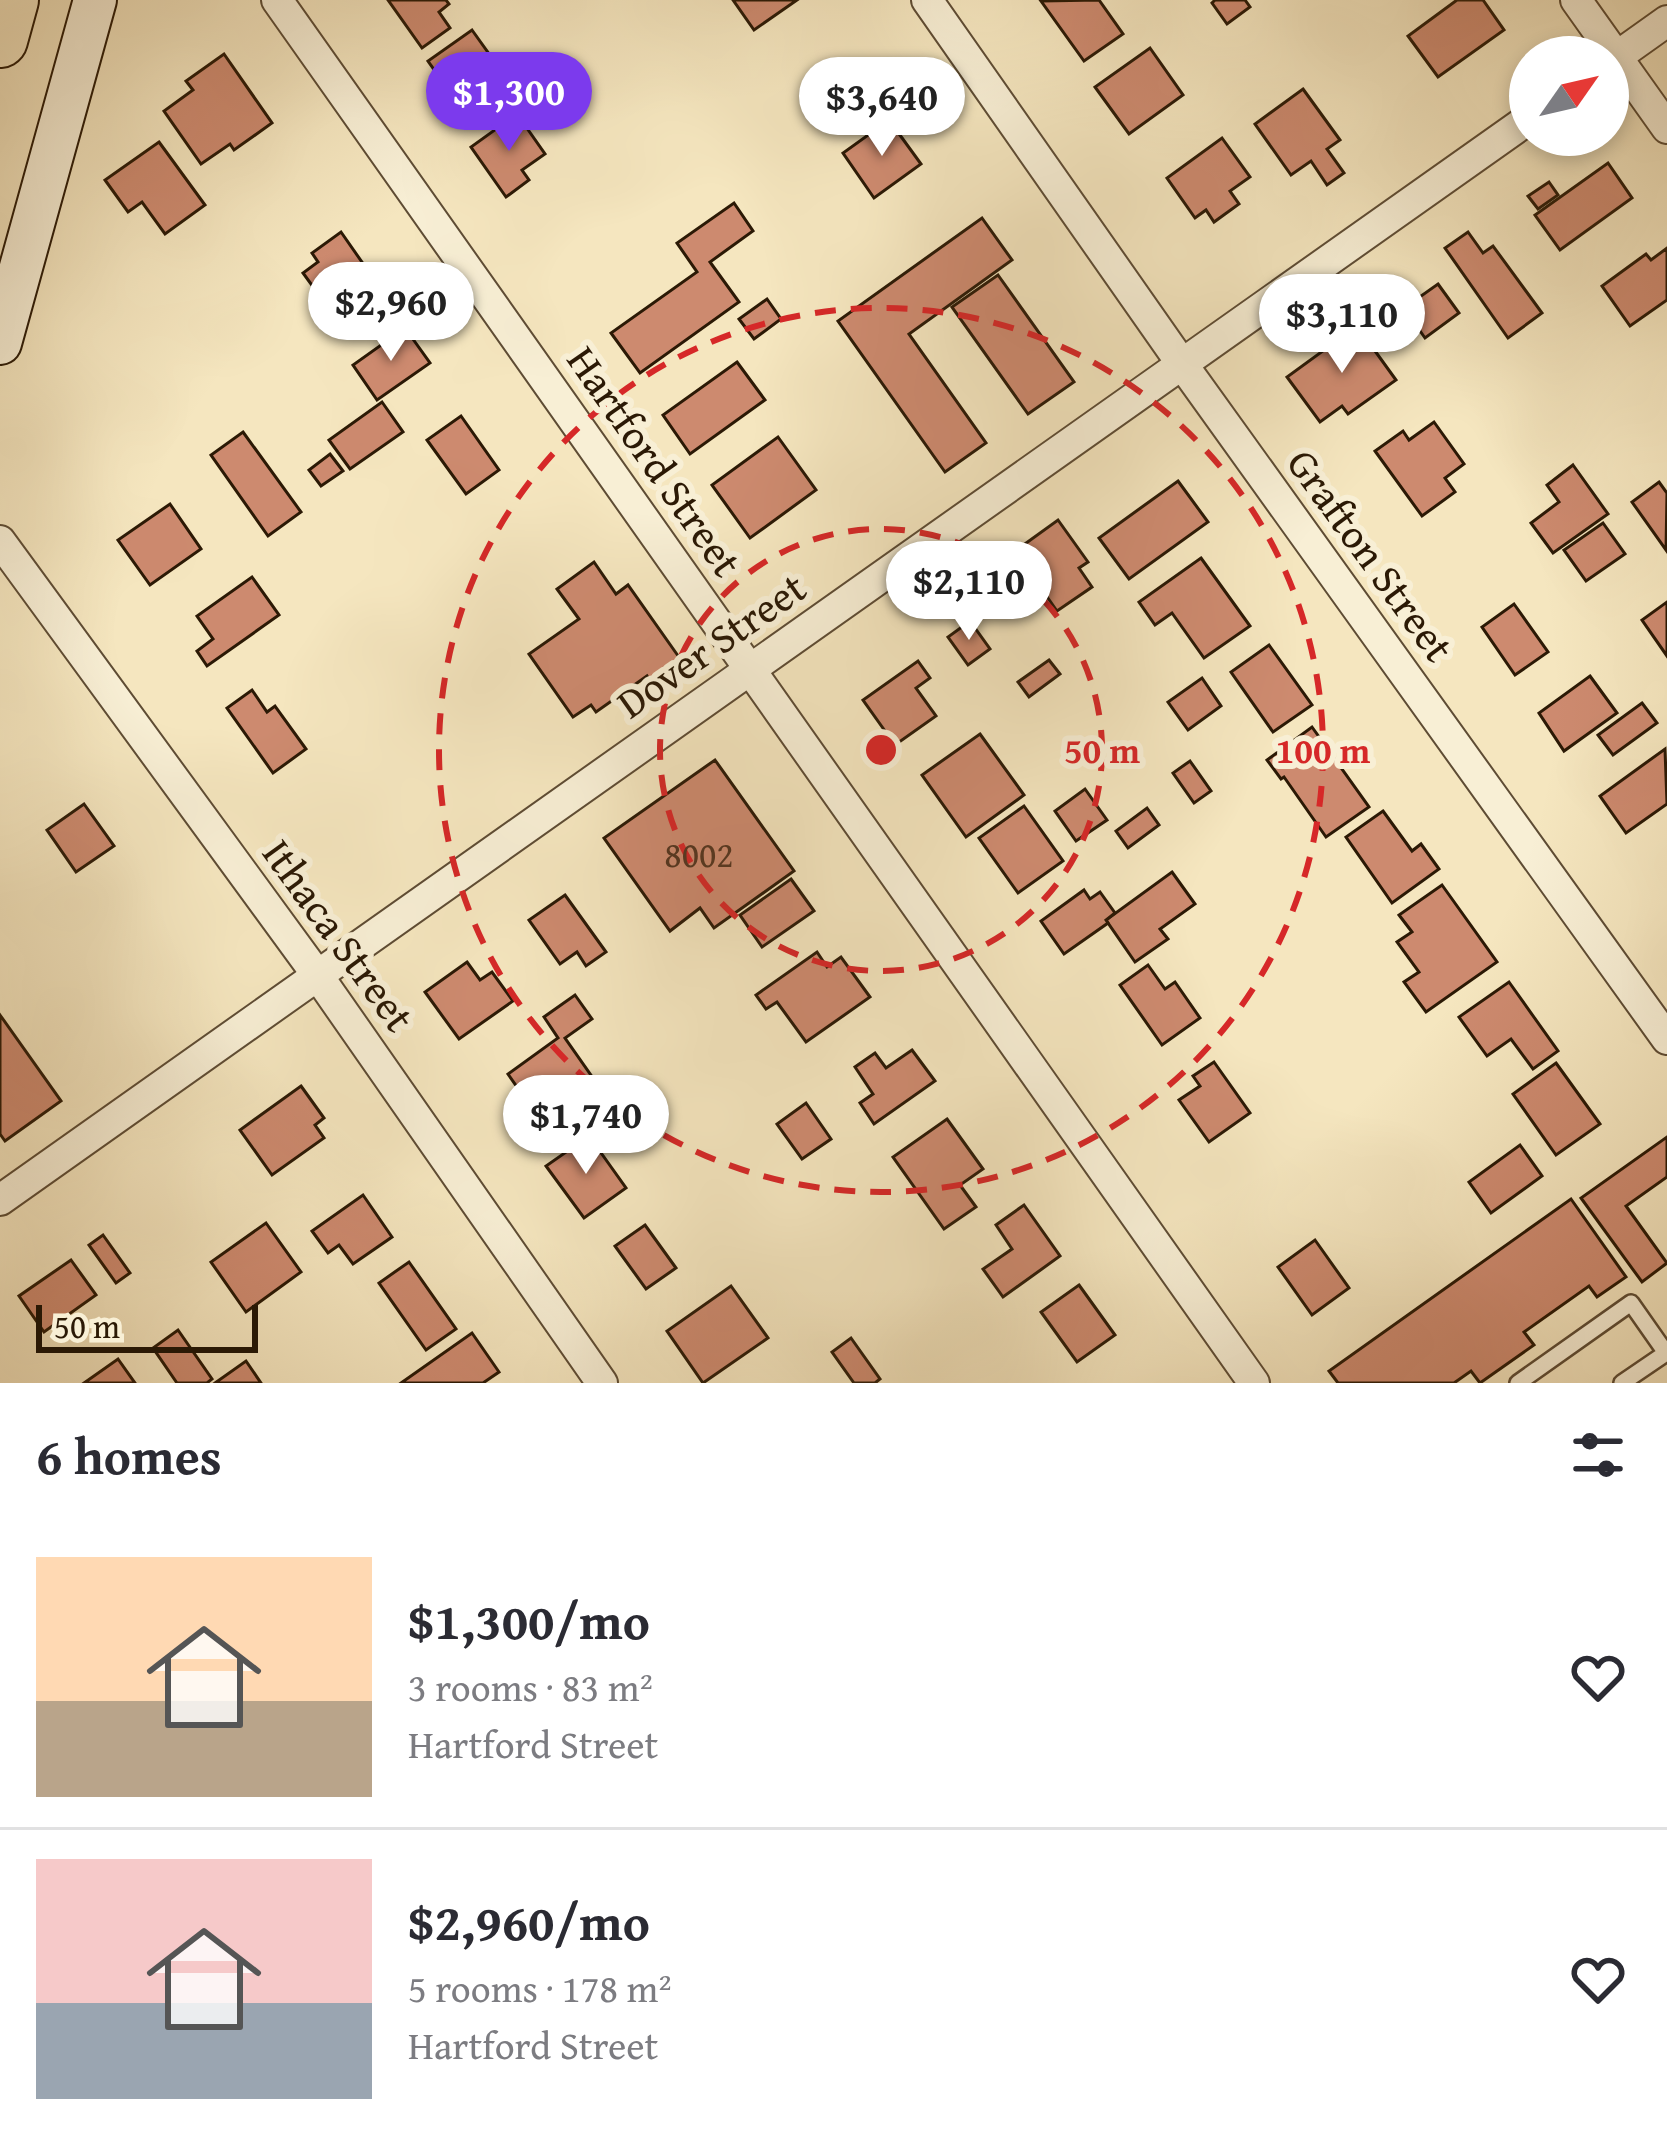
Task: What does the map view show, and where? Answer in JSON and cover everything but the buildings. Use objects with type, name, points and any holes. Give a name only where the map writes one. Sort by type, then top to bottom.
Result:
[{"type":"highway","points":[[0,40],[11,0]]},
{"type":"main road","points":[[0,343],[95,0]]},
{"type":"street","name":"Hartford Street","points":[[277,0],[1254,1383]]},
{"type":"street","name":"Grafton Street","points":[[927,0],[1667,1039]]},
{"type":"street","points":[[1576,0],[1598,36]]},
{"type":"street","points":[[1629,48],[1667,21]]},
{"type":"street","points":[[1629,81],[1667,128]]},
{"type":"street","name":"Dover Street","points":[[0,1200],[1509,133]]},
{"type":"street","name":"Ithaca Street","points":[[0,541],[319,976],[602,1383]]},
{"type":"lane","points":[[1518,1383],[1631,1303],[1666,1353],[1622,1383]]}]
